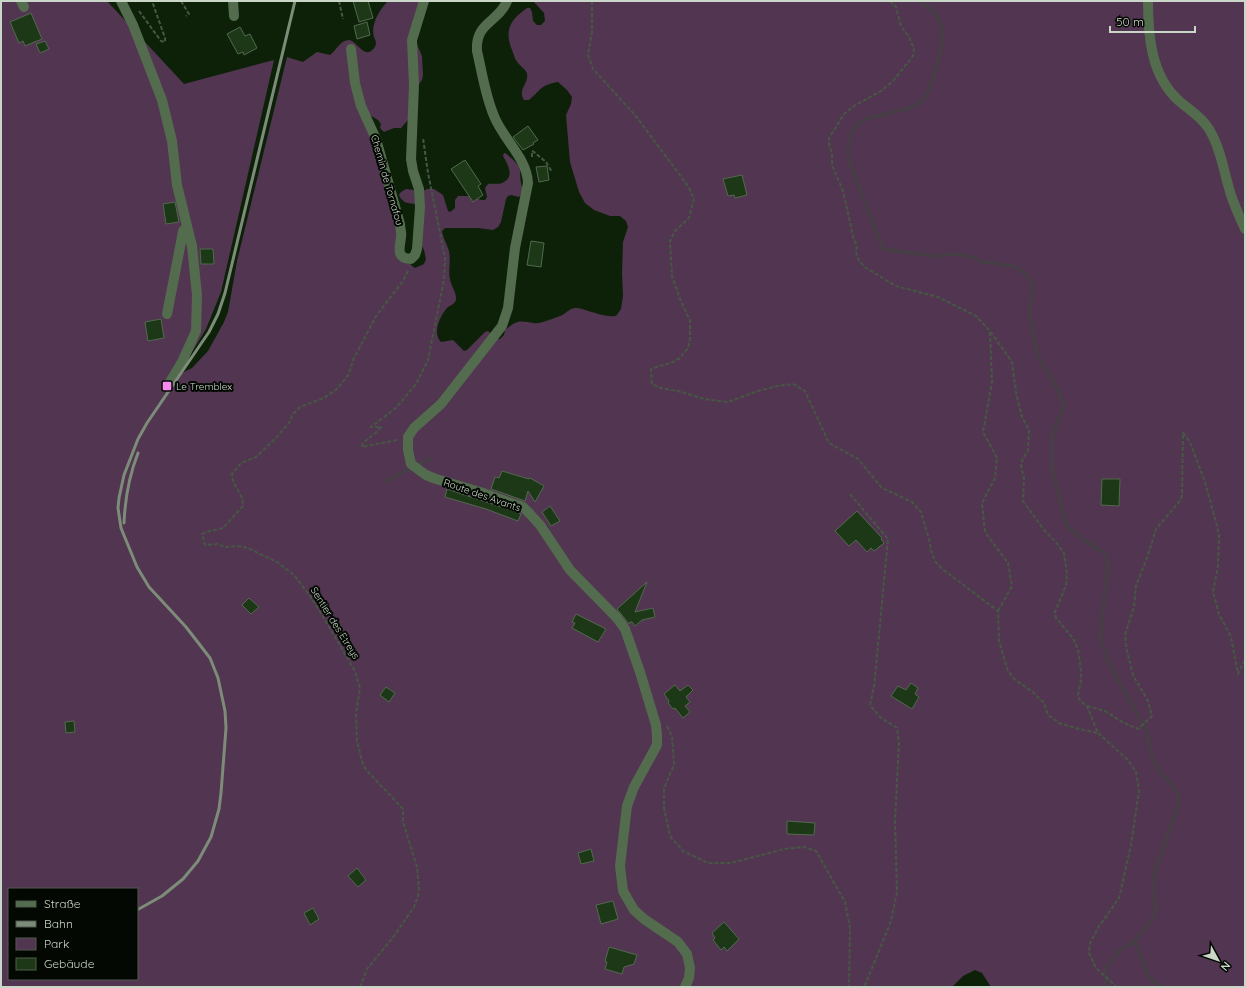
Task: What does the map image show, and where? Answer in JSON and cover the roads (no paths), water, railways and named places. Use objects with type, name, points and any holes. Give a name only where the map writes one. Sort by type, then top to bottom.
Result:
[{"type":"street","points":[[121,1],[133,25],[162,100],[172,141],[177,185],[192,246],[197,295],[196,331],[182,362],[170,382]]},
{"type":"street","points":[[233,1],[234,16]]},
{"type":"street","name":"Chemin de Tornafou","points":[[351,49],[355,83],[361,106],[376,139],[400,224],[401,235],[399,250],[402,256],[411,259],[415,255],[417,249],[420,207],[419,189],[410,159],[414,85],[412,40],[424,1]]},
{"type":"street","name":"Route des Avants","points":[[507,1],[500,12],[478,34],[476,42],[494,118],[526,170],[528,183],[515,248],[508,308],[504,322],[492,341],[441,404],[414,428],[408,437],[408,450],[411,464],[426,475],[480,492],[523,508],[540,525],[570,570],[617,618],[625,629],[656,725],[657,736],[656,745],[634,787],[627,806],[620,866],[621,880],[623,891],[634,910],[644,919],[678,942],[687,954],[690,968],[686,987]]},
{"type":"street","points":[[1148,1],[1149,37],[1161,79],[1167,89],[1179,101],[1198,115],[1209,128],[1231,195],[1245,229]]},
{"type":"street","points":[[167,314],[183,231],[187,227]]},
{"type":"waterway","points":[[919,1],[936,15],[942,28],[941,45],[933,80],[924,98],[919,103],[907,109],[860,122],[853,130],[849,143],[849,161],[883,249],[933,256],[956,254],[972,257],[983,262],[1014,266],[1026,274],[1032,284],[1030,314],[1037,354],[1057,388],[1064,406],[1052,436],[1052,470],[1067,526],[1082,539],[1105,553],[1108,567],[1100,637],[1110,666],[1147,731],[1152,757],[1162,775],[1172,784],[1177,793],[1179,802],[1155,871],[1153,889],[1156,906],[1153,918],[1135,941],[1121,949],[1107,966],[1105,971],[1107,987]]},
{"type":"waterway","points":[[386,481],[431,458]]},
{"type":"waterway","points":[[1135,941],[1148,975],[1155,983],[1163,987]]},
{"type":"railway","points":[[138,909],[162,896],[183,879],[198,861],[211,837],[219,809],[226,728],[225,711],[218,678],[210,658],[186,627],[149,587],[137,567],[121,528],[118,508],[119,498],[124,475],[138,439],[147,423],[209,332],[218,314],[225,293],[295,1]]},
{"type":"railway","points":[[124,523],[128,488],[138,453]]},
{"type":"place","name":"Le Tremblex","points":[[167,386]]}]
